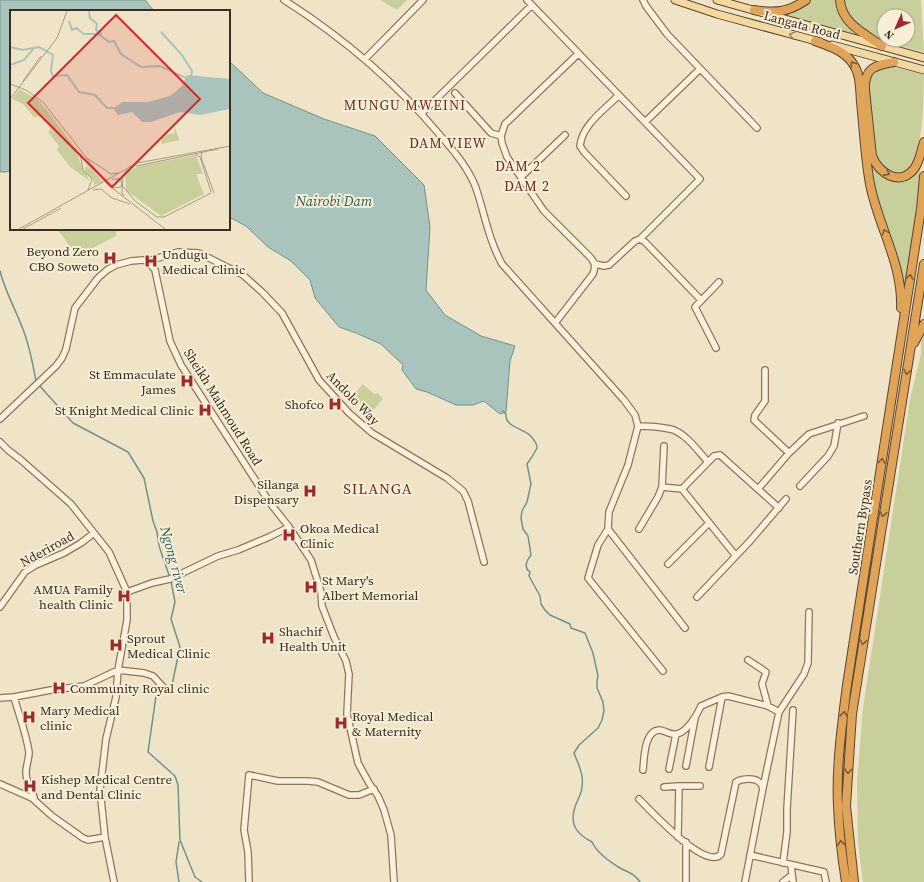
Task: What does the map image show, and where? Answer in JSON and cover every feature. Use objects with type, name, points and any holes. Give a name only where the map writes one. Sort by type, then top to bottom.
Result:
[{"type":"highway","points":[[754,10],[774,12],[784,11],[792,9],[806,0]]},
{"type":"highway","points":[[840,0],[842,11],[848,20],[856,28],[876,42]]},
{"type":"highway","points":[[815,41],[845,54],[851,60],[859,76],[866,160],[870,186],[899,275],[901,286],[899,352]]},
{"type":"highway","points":[[894,62],[878,65],[869,72],[866,79],[866,97],[872,156],[875,164],[883,172],[890,176],[904,176],[915,167],[924,142]]},
{"type":"highway","name":"Southern Bypass","points":[[846,882],[841,849],[838,805],[843,715],[899,352],[924,176]]},
{"type":"highway","name":"Southern Bypass","points":[[854,882],[846,806],[852,714],[924,264]]},
{"type":"highway","points":[[910,350],[924,324]]},
{"type":"main road","name":"Langata Road","points":[[675,0],[717,14],[924,70]]},
{"type":"main road","name":"Langata Road","points":[[718,0],[876,44]]},
{"type":"main road","name":"Langata Road","points":[[889,48],[924,58]]},
{"type":"street","points":[[284,0],[315,20],[365,59],[422,113],[456,154],[474,182],[494,248],[502,264],[624,400],[634,415],[638,426],[628,465],[609,512],[608,529],[598,545],[588,578],[663,670]]},
{"type":"street","points":[[365,59],[422,0]]},
{"type":"street","points":[[527,0],[700,179],[640,239],[635,241],[609,265],[604,266],[595,264]]},
{"type":"street","points":[[643,0],[666,34],[757,128]]},
{"type":"street","points":[[422,113],[532,6]]},
{"type":"street","points":[[555,323],[593,274],[595,264],[590,256],[544,211],[507,157],[501,136],[505,124],[578,54]]},
{"type":"street","points":[[646,122],[700,69]]},
{"type":"street","points":[[455,93],[490,133],[501,136]]},
{"type":"street","points":[[619,95],[589,126],[583,135],[580,146],[626,196]]},
{"type":"street","points":[[521,177],[565,135]]},
{"type":"street","points":[[640,239],[645,242],[701,300]]},
{"type":"street","name":"Andolo Way","points":[[148,260],[178,252],[199,253],[243,275],[262,292],[282,312],[319,380],[349,413],[372,433],[447,478],[463,491],[468,502],[484,562]]},
{"type":"street","points":[[0,420],[56,366],[62,358],[66,349],[75,308],[98,278],[110,268],[123,263],[136,260],[148,260]]},
{"type":"street","name":"Sheikh Mahmoud Road","points":[[148,260],[154,266],[157,274],[170,341],[181,364],[266,496],[311,560],[320,587],[322,606],[334,637],[346,660],[349,674],[347,714],[358,763],[378,796],[384,810],[391,835],[394,882]]},
{"type":"street","points":[[716,348],[695,309],[696,305],[719,282]]},
{"type":"street","points":[[765,370],[765,401],[755,415],[754,420],[789,453]]},
{"type":"street","points":[[758,489],[789,453],[809,434],[838,423],[864,416]]},
{"type":"street","points":[[800,486],[832,450],[838,423]]},
{"type":"street","points":[[638,426],[670,429],[678,432],[708,462]]},
{"type":"street","points":[[0,442],[71,504],[109,552],[127,592],[127,620],[118,670],[116,697],[106,739],[100,790],[105,837],[114,882]]},
{"type":"street","points":[[639,529],[658,497],[662,487],[664,446]]},
{"type":"street","points":[[682,489],[714,456],[722,456],[779,508]]},
{"type":"street","points":[[662,487],[682,489],[736,556]]},
{"type":"street","points":[[697,597],[786,500]]},
{"type":"street","points":[[668,564],[709,523]]},
{"type":"street","points":[[127,592],[152,583],[170,579],[218,556],[238,550],[289,527]]},
{"type":"street","points":[[608,529],[686,628]]},
{"type":"street","name":"Nderiroad","points":[[0,607],[25,572],[36,565],[64,553],[94,533]]},
{"type":"street","points":[[745,882],[779,712],[804,674],[808,663],[809,612]]},
{"type":"street","points":[[748,660],[766,672],[762,684],[768,706]]},
{"type":"street","points":[[0,698],[84,686],[118,670],[153,676],[164,687]]},
{"type":"street","points":[[686,766],[696,717],[701,706],[728,696],[768,706],[779,712]]},
{"type":"street","points":[[14,697],[28,746],[29,757],[26,772],[27,782],[34,797],[32,798]]},
{"type":"street","points":[[709,767],[722,697]]},
{"type":"street","points":[[783,863],[787,832],[793,710]]},
{"type":"street","points":[[643,770],[650,736],[655,731],[660,730],[676,734],[684,730],[696,717]]},
{"type":"street","points":[[669,769],[676,734]]},
{"type":"street","points":[[249,882],[248,852],[244,830],[249,775],[278,782],[318,782],[349,795],[360,795],[374,789]]},
{"type":"street","points":[[639,799],[678,837],[703,855],[710,858],[718,858],[721,854],[736,782],[741,779],[755,780],[759,781],[763,788]]},
{"type":"street","points":[[0,784],[32,798],[57,820],[82,838],[88,840],[105,837]]},
{"type":"street","points":[[678,837],[679,786]]},
{"type":"street","points":[[664,787],[700,786]]},
{"type":"street","points":[[686,842],[686,882]]},
{"type":"street","points":[[750,855],[824,872],[826,882]]},
{"type":"street","points":[[791,865],[793,882]]},
{"type":"street","points":[[783,882],[792,875]]},
{"type":"green space","points":[[380,0],[407,0],[397,10]]},
{"type":"green space","points":[[810,0],[837,0],[846,24],[867,40],[778,15],[804,5]]},
{"type":"green space","points":[[844,0],[921,0],[924,52],[908,48],[916,48],[916,8],[876,8],[876,37],[857,25],[845,9]]},
{"type":"green space","points":[[890,66],[924,75],[923,109],[919,143],[911,165],[907,169],[900,172],[892,172],[886,169],[877,158],[870,108],[870,79],[877,71]]},
{"type":"green space","points":[[921,162],[911,257],[903,296],[900,267],[878,203],[870,168],[874,165],[900,180]]},
{"type":"green space","points":[[58,230],[117,230],[116,236],[77,256]]},
{"type":"green space","points":[[924,336],[924,882],[863,882],[858,844],[857,781],[863,708],[910,399],[921,354],[921,342]]},
{"type":"green space","points":[[363,384],[374,394],[378,393],[383,399],[370,414],[353,395]]},
{"type":"water","points":[[0,0],[145,0],[153,10],[10,10],[10,170],[0,172]]},
{"type":"water","name":"Nairobi Dam","points":[[230,62],[263,93],[324,119],[375,136],[424,185],[430,227],[426,290],[445,315],[481,336],[515,346],[510,361],[506,412],[500,414],[484,401],[473,405],[456,405],[427,392],[416,389],[402,370],[403,365],[381,344],[339,327],[315,298],[310,280],[291,261],[268,247],[246,226],[230,218]]},
{"type":"waterway","name":"Ngong river","points":[[0,271],[26,338],[36,381]]},
{"type":"waterway","name":"Ngong river","points":[[38,384],[73,423],[128,452],[144,478],[159,546],[170,578]]},
{"type":"waterway","points":[[503,411],[506,414],[509,423],[532,437],[537,447],[527,464],[531,484],[527,502],[522,511],[521,518],[523,529],[528,536],[531,555],[526,564],[530,572],[529,576],[540,596],[541,604],[545,610],[550,615],[570,624],[571,628],[585,633],[593,653],[598,676],[597,688],[603,702],[604,711],[598,728],[579,745],[574,753],[582,777],[581,792],[573,813],[574,824],[578,832],[592,842],[604,857],[633,875],[640,882]]},
{"type":"waterway","name":"Ngong river","points":[[167,688],[172,685],[180,647],[171,619],[175,602],[171,581]]},
{"type":"waterway","name":"Ngong river","points":[[164,690],[156,696],[148,752],[175,776],[178,785],[180,840],[195,877],[202,882]]},
{"type":"waterway","points":[[179,842],[176,862],[179,882]]},
{"type":"place","name":"Beyond Zero CBO Soweto","points":[[110,258]]},
{"type":"place","name":"Undugu Medical Clinic","points":[[151,261]]},
{"type":"place","name":"St Emmaculate James","points":[[187,381]]},
{"type":"place","name":"Shofco","points":[[335,404]]},
{"type":"place","name":"St Knight Medical Clinic","points":[[205,410]]},
{"type":"place","name":"Silanga Dispensary","points":[[310,491]]},
{"type":"place","name":"Okoa Medical Clinic","points":[[289,535]]},
{"type":"place","name":"St Mary's Albert Memorial","points":[[311,587]]},
{"type":"place","name":"AMUA Family health Clinic","points":[[124,596]]},
{"type":"place","name":"Shachif Health Unit","points":[[268,638]]},
{"type":"place","name":"Sprout Medical Clinic","points":[[116,645]]},
{"type":"place","name":"Community Royal clinic","points":[[59,688]]},
{"type":"place","name":"Mary Medical clinic","points":[[29,717]]},
{"type":"place","name":"Royal Medical & Maternity","points":[[341,723]]},
{"type":"place","name":"Kishep Medical Centre and Dental Clinic","points":[[30,786]]},
{"type":"district","name":"MUNGU MWEINI","points":[[405,105]]},
{"type":"district","name":"DAM VIEW","points":[[448,143]]},
{"type":"district","name":"DAM 2","points":[[518,166]]},
{"type":"district","name":"DAM 2","points":[[527,186]]},
{"type":"district","name":"SILANGA","points":[[378,488]]}]
